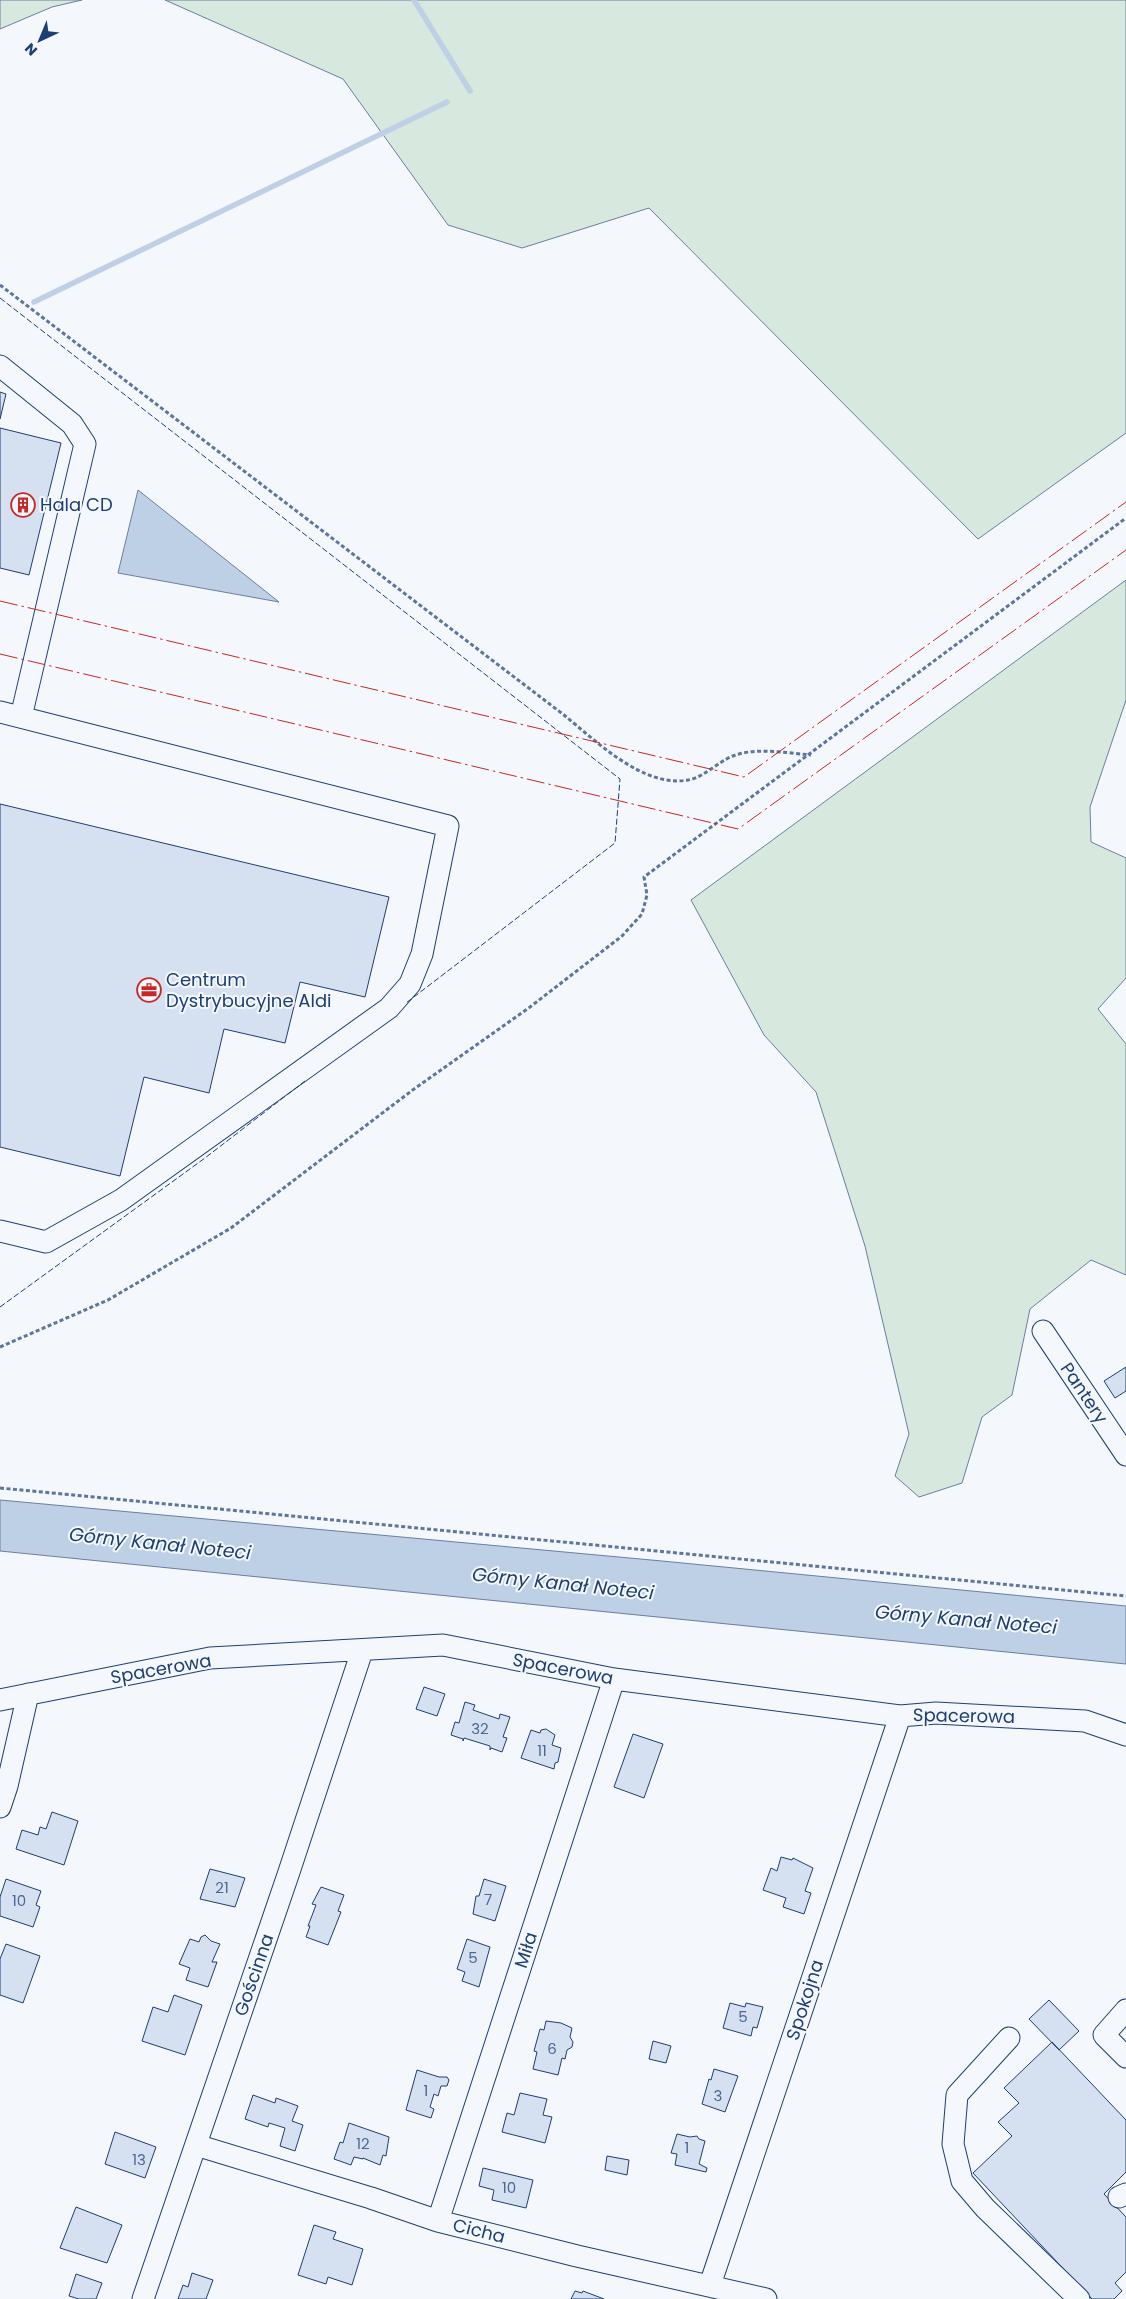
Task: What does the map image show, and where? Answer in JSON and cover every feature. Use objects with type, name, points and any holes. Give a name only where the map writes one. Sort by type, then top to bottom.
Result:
[{"type":"street","points":[[0,366],[72,424],[85,444],[21,717]]},
{"type":"street","points":[[0,712],[448,826],[422,954],[410,984],[389,1008],[121,1200],[46,1242],[0,1231]]},
{"type":"street","name":"Pantery","points":[[1043,1331],[1126,1455]]},
{"type":"street","name":"Spacerowa","points":[[0,1700],[210,1658],[443,1645],[614,1679],[900,1716],[936,1713],[1085,1721],[1126,1735]]},
{"type":"street","name":"Gościnna","points":[[143,2299],[362,1651]]},
{"type":"street","name":"Miła","points":[[438,2221],[614,1679]]},
{"type":"street","points":[[0,1808],[7,1786],[28,1694]]},
{"type":"street","name":"Spokojna","points":[[710,2285],[900,1716]]},
{"type":"street","points":[[1126,2010],[1104,2035],[1126,2057]]},
{"type":"street","points":[[1008,2038],[957,2095],[953,2144],[962,2181],[985,2208],[1079,2299]]},
{"type":"street","name":"Cicha","points":[[196,2145],[371,2198],[438,2221],[577,2256],[766,2299]]},
{"type":"path","points":[[0,285],[564,714],[628,767],[670,781],[690,780],[738,754],[757,752],[811,754]]},
{"type":"path","points":[[0,1347],[108,1300],[231,1228],[414,1089],[530,1007],[622,936],[642,914],[647,895],[644,877],[1126,518]]},
{"type":"path","points":[[0,1488],[1126,1596]]},
{"type":"shaded area","points":[[0,0],[82,0],[52,7],[0,29]]},
{"type":"shaded area","points":[[165,0],[1126,0],[1126,433],[978,539],[649,208],[522,248],[448,225],[343,79]]},
{"type":"shaded area","points":[[1126,580],[1126,700],[1090,807],[1091,842],[1126,858],[1126,978],[1098,1009],[1126,1044],[1126,1275],[1091,1260],[1030,1309],[1012,1395],[982,1417],[962,1483],[919,1497],[895,1476],[909,1434],[865,1246],[816,1092],[764,1035],[691,900]]},
{"type":"water","points":[[138,490],[279,602],[118,573]]},
{"type":"water","name":"Górny Kanał Noteci","points":[[0,1500],[1126,1606],[1126,1664],[0,1551]]},
{"type":"building","points":[[0,392],[6,394],[0,419]]},
{"type":"building","name":"Hala CD","points":[[0,428],[61,443],[29,575],[0,568]]},
{"type":"building","name":"Centrum Dystrybucyjne Aldi","points":[[0,804],[389,897],[365,997],[300,982],[285,1043],[224,1029],[209,1093],[144,1077],[120,1176],[0,1147]]},
{"type":"building","points":[[1126,1367],[1126,1391],[1115,1398],[1104,1381]]},
{"type":"building","points":[[424,1687],[445,1694],[437,1716],[416,1709]]},
{"type":"building","points":[[465,1702],[475,1705],[473,1710],[499,1719],[500,1714],[510,1717],[503,1737],[507,1738],[502,1752],[491,1748],[490,1750],[490,1746],[464,1738],[463,1741],[463,1739],[451,1735],[455,1722],[459,1723]]},
{"type":"building","points":[[546,1729],[555,1735],[552,1745],[561,1748],[558,1762],[555,1763],[554,1769],[521,1758],[531,1730],[540,1733],[541,1730]]},
{"type":"building","points":[[633,1734],[663,1744],[644,1798],[614,1787]]},
{"type":"building","points":[[52,1812],[78,1821],[64,1865],[16,1849],[22,1830],[38,1835],[40,1827],[46,1829]]},
{"type":"building","points":[[781,1857],[792,1860],[793,1858],[813,1868],[805,1891],[811,1893],[804,1914],[783,1907],[786,1898],[763,1890],[771,1868],[777,1871]]},
{"type":"building","points":[[210,1869],[245,1878],[235,1907],[200,1899]]},
{"type":"building","points":[[6,1879],[41,1891],[36,1905],[40,1907],[33,1927],[0,1916],[0,1897]]},
{"type":"building","points":[[484,1879],[506,1886],[495,1921],[473,1914],[476,1896],[479,1896]]},
{"type":"building","points":[[321,1887],[344,1895],[338,1911],[341,1912],[328,1945],[306,1937],[316,1905],[312,1904]]},
{"type":"building","points":[[205,1935],[211,1941],[220,1944],[212,1962],[217,1962],[208,1987],[186,1980],[190,1968],[179,1964],[190,1939],[199,1942],[201,1937]]},
{"type":"building","points":[[467,1939],[490,1947],[479,1987],[462,1981],[465,1972],[457,1969]]},
{"type":"building","points":[[6,1944],[40,1956],[23,2003],[0,1995],[0,1959]]},
{"type":"building","points":[[174,1995],[202,2005],[185,2055],[142,2041],[153,2007],[168,2012]]},
{"type":"building","points":[[1049,2000],[1079,2031],[1059,2050],[1029,2019]]},
{"type":"building","points":[[730,2003],[745,2007],[746,2003],[763,2007],[757,2028],[753,2027],[751,2036],[723,2028]]},
{"type":"building","points":[[546,2021],[561,2023],[572,2028],[570,2037],[573,2042],[572,2047],[567,2050],[565,2059],[562,2058],[558,2075],[533,2069],[537,2052],[534,2051],[540,2029],[544,2030]]},
{"type":"building","points":[[653,2041],[671,2046],[666,2063],[649,2059]]},
{"type":"building","points":[[1052,2042],[1126,2120],[1126,2172],[1104,2194],[1126,2217],[1126,2272],[1115,2283],[1122,2291],[1114,2299],[1092,2299],[973,2173],[1012,2136],[998,2122],[1019,2103],[1004,2088]]},
{"type":"building","points":[[714,2069],[738,2076],[725,2112],[702,2104]]},
{"type":"building","points":[[417,2070],[439,2077],[447,2077],[449,2080],[447,2086],[441,2086],[438,2096],[434,2094],[430,2107],[434,2109],[431,2118],[406,2110]]},
{"type":"building","points":[[520,2093],[547,2099],[543,2115],[552,2117],[545,2143],[502,2132],[507,2113],[514,2115]]},
{"type":"building","points":[[253,2095],[275,2103],[276,2098],[298,2106],[292,2121],[303,2125],[295,2151],[280,2146],[285,2128],[269,2123],[268,2127],[245,2119]]},
{"type":"building","points":[[349,2123],[389,2137],[386,2156],[383,2155],[380,2165],[363,2158],[354,2157],[351,2165],[334,2159],[340,2142],[343,2143]]},
{"type":"building","points":[[115,2132],[156,2147],[145,2178],[105,2164]]},
{"type":"building","points":[[677,2134],[690,2137],[697,2136],[705,2141],[699,2164],[707,2168],[706,2172],[675,2165],[677,2154],[671,2153]]},
{"type":"building","points":[[607,2156],[629,2160],[627,2175],[605,2170]]},
{"type":"building","points":[[483,2168],[533,2180],[526,2208],[492,2200],[494,2190],[479,2186]]},
{"type":"building","points":[[76,2207],[122,2225],[107,2263],[60,2248]]},
{"type":"building","points":[[314,2225],[336,2232],[333,2239],[363,2249],[352,2285],[328,2277],[326,2284],[298,2275]]},
{"type":"building","points":[[192,2273],[213,2280],[206,2299],[178,2299],[183,2285],[188,2287]]},
{"type":"building","points":[[76,2274],[102,2283],[96,2299],[79,2299],[69,2296]]},
{"type":"building","points":[[575,2291],[582,2293],[583,2291],[604,2299],[571,2299]]},
{"type":"waterway","points":[[414,0],[470,91]]},
{"type":"waterway","points":[[34,302],[447,102]]},
{"type":"fence","points":[[0,298],[620,779],[615,843],[406,1003]]},
{"type":"fence","points":[[0,1307],[205,1158],[305,1081]]},
{"type":"power","points":[[0,601],[744,777],[1126,502]]},
{"type":"power","points":[[0,654],[738,829],[1126,550]]},
{"type":"place","name":"Hala CD","points":[[23,505]]},
{"type":"place","name":"Centrum Dystrybucyjne Aldi","points":[[149,990]]}]
